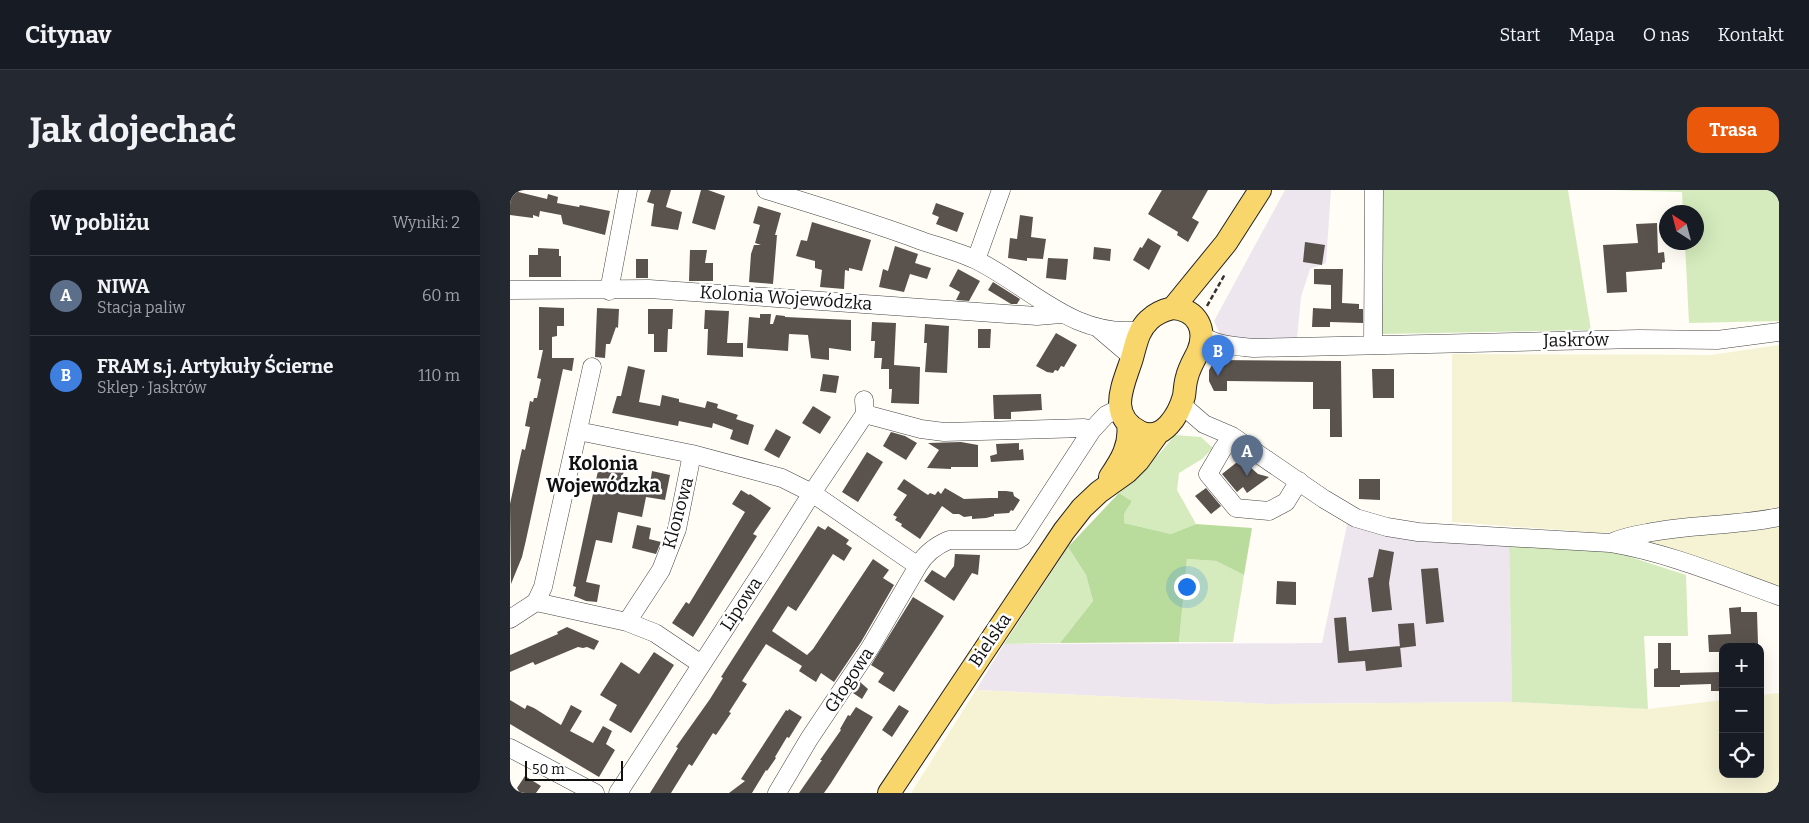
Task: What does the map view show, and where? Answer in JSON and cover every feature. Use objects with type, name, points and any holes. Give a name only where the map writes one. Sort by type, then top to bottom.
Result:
[{"type":"main road","points":[[1141,330],[1149,320],[1173,308],[1236,228],[1260,190]]},
{"type":"main road","points":[[1124,416],[1145,434],[1170,420],[1187,375],[1198,336],[1198,307],[1207,267]]},
{"type":"main road","points":[[1173,308],[1188,312],[1198,336]]},
{"type":"main road","name":"Bielska","points":[[1099,492],[1124,455],[1128,443],[1120,391],[1141,330]]},
{"type":"main road","name":"Bielska","points":[[889,793],[1064,531],[1082,508],[1138,461],[1170,420]]},
{"type":"street","points":[[609,291],[628,190]]},
{"type":"street","points":[[766,190],[891,230],[976,260],[1061,314],[1097,328],[1113,331],[1141,330]]},
{"type":"street","points":[[976,260],[1001,190]]},
{"type":"street","points":[[1373,345],[1374,190]]},
{"type":"street","name":"Kolonia Wojewódzka","points":[[510,290],[649,290],[1036,316],[1061,314]]},
{"type":"street","points":[[1097,328],[1132,357]]},
{"type":"street","name":"Jaskrów","points":[[1198,336],[1222,345],[1254,348],[1629,339],[1717,340],[1779,332]]},
{"type":"street","points":[[510,619],[536,602],[542,587],[592,367]]},
{"type":"street","name":"Lipowa","points":[[618,793],[767,564],[864,407],[922,429],[944,432],[1074,428],[1092,430]]},
{"type":"street","points":[[1092,430],[1106,415],[1124,416]]},
{"type":"street","points":[[1170,420],[1204,424],[1232,436],[1324,499],[1356,518],[1418,532],[1610,543],[1666,555],[1779,596]]},
{"type":"street","name":"Głogowa","points":[[777,793],[809,739],[870,648],[922,560],[940,544],[949,540],[1017,540],[1022,537],[1092,430]]},
{"type":"street","name":"Klonowa","points":[[578,431],[692,454],[782,478],[812,493]]},
{"type":"street","points":[[1232,436],[1208,474],[1236,508],[1269,511],[1286,502],[1300,481]]},
{"type":"street","name":"Klonowa","points":[[627,622],[661,570],[677,529],[692,454]]},
{"type":"street","points":[[812,493],[918,566]]},
{"type":"street","points":[[1610,543],[1622,537],[1667,529],[1758,522],[1779,517]]},
{"type":"street","points":[[536,602],[627,622],[655,633],[701,664]]},
{"type":"street","points":[[511,750],[595,793]]},
{"type":"shaded area","points":[[1285,190],[1331,190],[1326,263],[1310,269],[1301,297],[1297,338],[1225,341],[1214,321]]},
{"type":"shaded area","points":[[1779,345],[1779,516],[1601,533],[1452,522],[1452,354],[1711,355]]},
{"type":"shaded area","points":[[1348,520],[1509,544],[1512,702],[1269,704],[976,690],[1004,644],[1322,643]]},
{"type":"shaded area","points":[[1779,521],[1779,588],[1641,543]]},
{"type":"shaded area","points":[[976,690],[1269,704],[1512,702],[1648,709],[1719,700],[1719,778],[1764,778],[1764,695],[1779,693],[1779,793],[911,793]]},
{"type":"green space","points":[[1380,190],[1568,190],[1591,330],[1380,334]]},
{"type":"green space","points":[[1613,190],[1779,190],[1779,321],[1689,323],[1685,250],[1704,250],[1704,205],[1683,205],[1682,192]]},
{"type":"green space","points":[[1175,435],[1201,437],[1213,448],[1202,459],[1179,473],[1177,490],[1196,524],[1171,534],[1124,523],[1124,514],[1132,501],[1119,493],[1160,453]]},
{"type":"green space","points":[[1119,493],[1132,501],[1124,514],[1124,523],[1171,534],[1196,524],[1252,528],[1244,575],[1216,561],[1187,559],[1179,642],[1060,643],[1093,601],[1086,575],[1068,547]]},
{"type":"green space","points":[[1509,544],[1615,552],[1686,575],[1688,636],[1644,636],[1648,709],[1512,702]]},
{"type":"green space","points":[[1068,547],[1086,575],[1093,601],[1060,643],[1004,644]]},
{"type":"green space","points":[[1187,559],[1216,561],[1244,575],[1233,642],[1179,642]]},
{"type":"building","points":[[510,190],[547,199],[548,194],[558,197],[557,203],[610,211],[605,235],[563,224],[561,215],[540,211],[539,217],[533,215],[533,218],[510,215]]},
{"type":"building","points":[[651,190],[671,190],[666,207],[682,212],[678,230],[651,226],[654,204],[647,202]]},
{"type":"building","points":[[701,190],[708,190],[725,196],[715,230],[692,223]]},
{"type":"building","points":[[1162,190],[1208,190],[1192,218],[1199,222],[1188,242],[1177,235],[1178,232],[1148,214]]},
{"type":"building","points":[[936,203],[964,213],[957,232],[936,224],[939,217],[932,214]]},
{"type":"building","points":[[758,206],[781,213],[775,235],[777,235],[773,284],[749,282],[751,254],[754,245],[761,245],[755,243],[760,225],[753,223]]},
{"type":"building","points":[[1020,215],[1033,217],[1031,237],[1046,239],[1043,259],[1027,258],[1027,261],[1008,258],[1010,238],[1017,239]]},
{"type":"building","points":[[812,222],[871,240],[862,271],[849,268],[849,271],[845,270],[844,289],[820,287],[822,270],[815,268],[815,261],[796,256],[801,240],[807,241]]},
{"type":"building","points":[[1657,223],[1658,253],[1664,252],[1665,262],[1662,263],[1662,269],[1626,272],[1627,292],[1607,293],[1603,245],[1638,243],[1636,224]]},
{"type":"building","points":[[1148,238],[1161,246],[1149,270],[1133,260],[1140,247],[1142,248]]},
{"type":"building","points":[[1305,242],[1325,245],[1322,265],[1303,262]]},
{"type":"building","points":[[895,246],[918,254],[915,263],[931,268],[927,279],[910,274],[904,292],[879,287],[883,269],[888,271]]},
{"type":"building","points":[[1094,247],[1111,249],[1110,261],[1093,259]]},
{"type":"building","points":[[538,248],[559,249],[561,277],[529,277],[529,255],[538,255]]},
{"type":"building","points":[[690,250],[707,250],[705,263],[713,263],[713,281],[689,281]]},
{"type":"building","points":[[1048,258],[1068,259],[1066,280],[1046,278]]},
{"type":"building","points":[[636,259],[648,259],[648,278],[636,278]]},
{"type":"building","points":[[958,269],[980,281],[969,301],[956,300],[960,292],[949,286]]},
{"type":"building","points":[[1314,269],[1343,269],[1342,303],[1359,304],[1359,309],[1363,309],[1363,323],[1330,322],[1330,327],[1312,327],[1313,308],[1331,309],[1331,285],[1314,284]]},
{"type":"building","points":[[993,282],[1020,299],[1017,304],[1011,304],[988,290]]},
{"type":"building","points":[[539,307],[564,308],[564,326],[557,326],[557,336],[552,337],[552,358],[574,358],[572,371],[563,369],[522,557],[511,584],[510,504],[522,449],[525,450],[530,427],[525,426],[530,401],[533,402],[534,398],[537,398],[541,379],[537,378],[543,350],[539,350]]},
{"type":"building","points":[[597,308],[619,309],[618,328],[616,327],[610,344],[606,344],[605,358],[595,357]]},
{"type":"building","points":[[648,309],[673,309],[672,329],[668,329],[667,352],[654,352],[654,334],[648,334]]},
{"type":"building","points":[[705,310],[729,311],[727,343],[743,343],[743,357],[707,355],[708,329],[704,329]]},
{"type":"building","points":[[760,314],[771,314],[770,324],[773,324],[776,315],[851,320],[851,351],[829,348],[829,360],[811,358],[808,335],[789,334],[788,351],[747,348],[749,317],[760,318]]},
{"type":"building","points":[[872,322],[896,323],[894,365],[920,367],[919,404],[891,403],[892,389],[889,389],[889,369],[881,369],[882,358],[874,358],[875,341],[871,341]]},
{"type":"building","points":[[925,324],[949,326],[947,373],[925,372],[927,343],[924,343]]},
{"type":"building","points":[[978,329],[991,329],[990,348],[978,348]]},
{"type":"building","points":[[1056,333],[1077,345],[1064,367],[1061,366],[1058,371],[1055,370],[1053,373],[1036,366]]},
{"type":"building","points":[[1215,360],[1341,361],[1342,437],[1330,437],[1330,409],[1313,409],[1313,382],[1227,381],[1227,391],[1214,391],[1209,381],[1209,370]]},
{"type":"building","points":[[628,366],[645,370],[639,402],[660,406],[662,395],[679,399],[679,402],[705,408],[707,401],[718,404],[717,408],[738,415],[736,419],[754,425],[748,445],[730,439],[733,430],[713,423],[712,428],[679,421],[678,426],[612,413],[617,396],[621,396]]},
{"type":"building","points":[[1372,369],[1394,369],[1394,398],[1373,398]]},
{"type":"building","points":[[823,374],[839,376],[836,393],[820,391]]},
{"type":"building","points":[[1041,394],[1042,410],[1011,412],[1011,419],[994,419],[993,395]]},
{"type":"building","points":[[813,406],[831,417],[820,434],[802,423]]},
{"type":"building","points":[[776,429],[791,437],[779,458],[764,450]]},
{"type":"building","points":[[891,432],[905,436],[917,443],[906,460],[883,446]]},
{"type":"building","points":[[961,442],[978,445],[978,467],[927,468],[939,450],[928,443]]},
{"type":"building","points":[[1019,443],[1019,450],[1023,449],[1024,460],[991,462],[990,456],[997,454],[996,444]]},
{"type":"building","points":[[867,452],[883,462],[858,502],[842,492]]},
{"type":"building","points":[[601,457],[626,463],[622,478],[650,484],[652,471],[670,475],[665,500],[646,497],[642,517],[618,512],[612,543],[596,540],[586,582],[600,585],[597,602],[586,601],[574,596],[576,587],[573,586]]},
{"type":"building","points":[[1241,459],[1258,474],[1269,477],[1247,493],[1243,487],[1237,492],[1222,474]]},
{"type":"building","points":[[904,479],[928,495],[930,493],[935,495],[938,491],[941,494],[945,488],[964,499],[998,498],[998,491],[1006,491],[1013,492],[1014,496],[1020,500],[1013,511],[994,514],[994,516],[986,518],[972,519],[972,516],[964,517],[959,514],[953,514],[942,506],[920,539],[901,526],[902,524],[895,520],[897,517],[893,515],[907,495],[897,489]]},
{"type":"building","points":[[1359,479],[1380,479],[1380,500],[1359,499]]},
{"type":"building","points":[[1206,488],[1221,506],[1211,514],[1195,496]]},
{"type":"building","points":[[741,490],[771,508],[753,534],[757,536],[693,637],[672,623],[686,602],[689,604],[745,512],[732,504]]},
{"type":"building","points":[[637,525],[651,528],[649,539],[661,542],[656,554],[632,548]]},
{"type":"building","points":[[818,526],[825,530],[828,526],[849,540],[846,544],[852,548],[844,561],[833,554],[796,611],[788,606],[772,631],[807,655],[813,649],[873,559],[889,570],[883,578],[894,585],[861,642],[834,682],[821,673],[816,682],[799,671],[802,666],[766,644],[742,681],[747,684],[729,712],[731,713],[716,735],[713,733],[692,766],[689,764],[671,793],[650,793],[678,748],[676,747],[710,699],[723,678],[721,677]]},
{"type":"building","points":[[1379,549],[1394,552],[1389,583],[1392,610],[1372,612],[1368,578],[1373,577]]},
{"type":"building","points":[[955,554],[980,555],[978,575],[972,573],[954,601],[924,581],[932,570],[945,578],[954,566]]},
{"type":"building","points":[[1438,568],[1444,622],[1426,624],[1421,569]]},
{"type":"building","points":[[1277,581],[1296,582],[1296,605],[1276,604]]},
{"type":"building","points":[[913,597],[944,616],[894,692],[878,682],[884,673],[871,665]]},
{"type":"building","points":[[1741,607],[1741,612],[1757,612],[1758,643],[1719,643],[1719,652],[1709,652],[1708,635],[1731,634],[1729,608]]},
{"type":"building","points":[[1346,617],[1349,651],[1400,646],[1402,667],[1366,671],[1365,661],[1338,663],[1334,618]]},
{"type":"building","points":[[1414,623],[1416,646],[1400,648],[1398,624]]},
{"type":"building","points":[[567,627],[599,641],[594,650],[587,647],[578,647],[535,665],[533,662],[510,672],[510,655],[558,634],[557,632]]},
{"type":"building","points":[[1658,643],[1671,643],[1671,670],[1680,670],[1680,673],[1719,672],[1719,691],[1711,691],[1711,684],[1654,687],[1654,669],[1658,668]]},
{"type":"building","points":[[654,652],[674,665],[631,733],[609,720],[617,705],[600,695],[621,662],[639,674]]},
{"type":"building","points":[[860,682],[868,689],[862,699],[853,693]]},
{"type":"building","points":[[510,700],[525,709],[527,705],[534,708],[561,725],[571,705],[582,711],[570,731],[593,743],[603,726],[612,731],[606,744],[615,750],[599,777],[510,724]]},
{"type":"building","points":[[899,705],[909,711],[892,737],[882,730]]},
{"type":"building","points":[[856,707],[873,717],[831,783],[824,793],[799,793],[841,730],[848,715],[850,716]]},
{"type":"building","points":[[789,709],[802,717],[789,738],[787,737],[776,758],[752,793],[729,793],[745,781],[741,779],[786,710],[788,711]]},
{"type":"building","points":[[525,776],[541,786],[536,793],[520,793],[517,788]]},
{"type":"place","name":"FRAM s.j. Artykuły Ścierne","points":[[1218,376]]},
{"type":"place","name":"NIWA","points":[[1247,476]]},
{"type":"district","name":"Kolonia Wojewódzka","points":[[603,474]]}]
